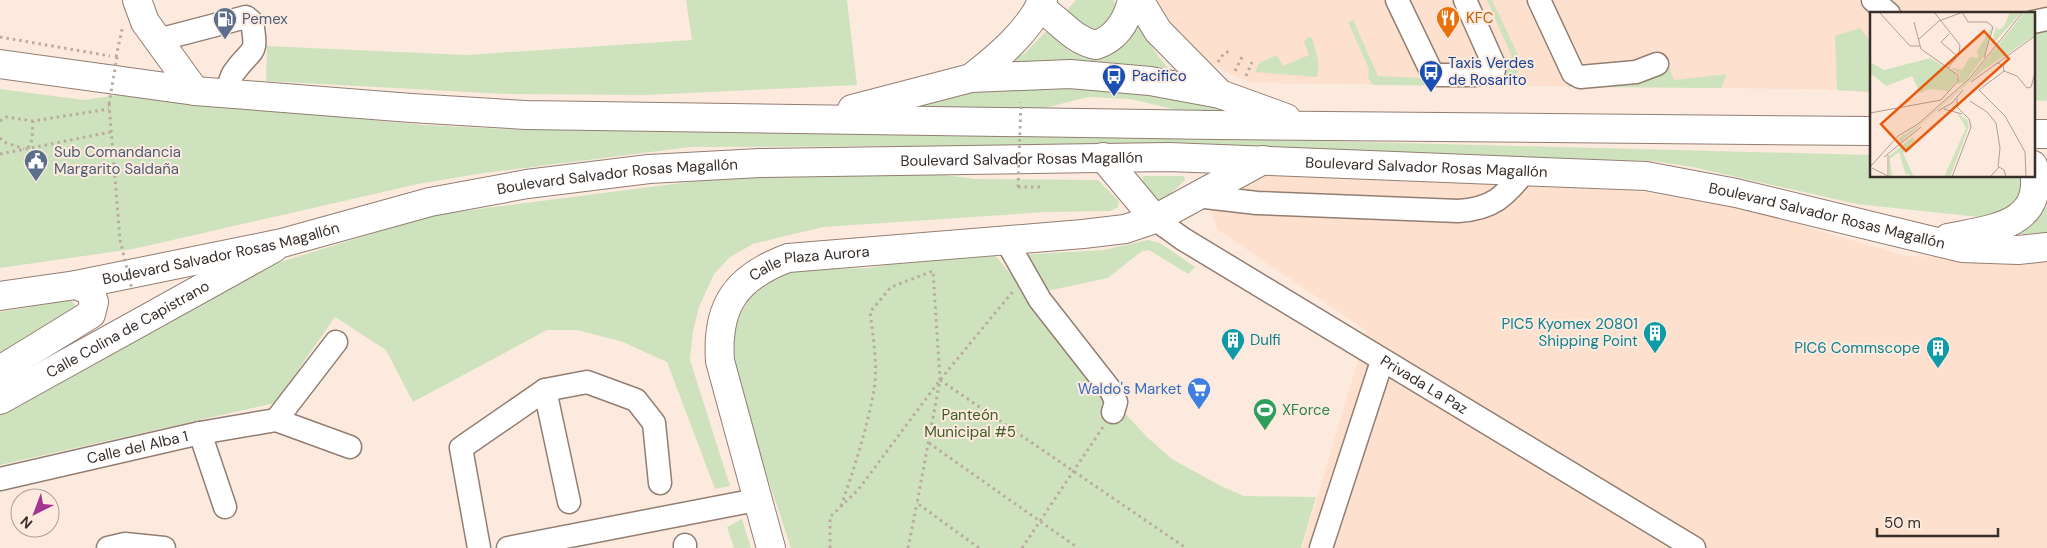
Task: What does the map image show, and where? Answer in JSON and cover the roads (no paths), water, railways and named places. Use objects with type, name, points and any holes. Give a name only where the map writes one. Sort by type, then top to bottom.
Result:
[{"type":"main road","points":[[137,0],[145,22],[196,91]]},
{"type":"main road","points":[[1046,2],[1050,14],[1074,37],[1096,46],[1108,41],[1120,29],[1129,13],[1132,0]]},
{"type":"main road","points":[[1139,0],[1158,31],[1220,94]]},
{"type":"main road","points":[[971,78],[1008,46],[1046,2]]},
{"type":"main road","points":[[0,64],[227,94],[411,108],[526,114],[1870,131]]},
{"type":"main road","points":[[819,118],[971,78],[1070,74],[1150,81],[1220,94],[1305,125]]},
{"type":"main road","points":[[2034,134],[2047,134]]},
{"type":"main road","points":[[1103,157],[1155,219]]},
{"type":"main road","name":"Boulevard Salvador Rosas Magallón","points":[[0,296],[76,285],[282,243],[430,202],[527,184],[630,171],[760,162],[1103,157],[1264,160],[1646,176],[1693,183],[1962,248],[1989,250],[2047,248]]},
{"type":"main road","name":"Calle Plaza Aurora","points":[[771,548],[756,500],[720,361],[718,339],[722,321],[728,307],[737,291],[751,275],[788,258],[1007,242],[1125,229],[1155,219],[1264,160]]},
{"type":"main road","points":[[1932,241],[2024,220],[2033,212],[2041,197],[2042,187],[2034,167]]},
{"type":"main road","name":"Calle Colina de Capistrano","points":[[0,400],[282,243]]},
{"type":"main road","name":"Calle Colina de Capistrano","points":[[0,370],[91,314],[94,302],[90,291],[76,285]]},
{"type":"main road","points":[[82,321],[98,345]]},
{"type":"street","points":[[1398,0],[1432,75],[1476,75],[1494,70],[1494,65],[1465,0]]},
{"type":"street","points":[[1539,0],[1573,73],[1580,77],[1636,72],[1658,64]]},
{"type":"street","points":[[1873,0],[1887,12]]},
{"type":"street","points":[[158,40],[246,17],[252,22],[255,41],[253,52],[234,72],[227,94]]},
{"type":"street","points":[[2034,22],[2047,19]]},
{"type":"street","points":[[1196,196],[1257,203],[1467,211],[1477,210],[1495,203],[1507,193],[1526,170]]},
{"type":"street","name":"Privada La Paz","points":[[1155,219],[1183,239],[1382,361],[1694,548]]},
{"type":"street","points":[[1007,242],[1030,279],[1040,300],[1112,392],[1116,402],[1113,412]]},
{"type":"street","points":[[336,342],[276,420],[350,447]]},
{"type":"street","points":[[1321,548],[1382,361]]},
{"type":"street","points":[[479,548],[461,448],[545,390],[587,382],[636,400],[654,423],[660,483]]},
{"type":"street","points":[[545,390],[569,502]]},
{"type":"street","name":"Calle del Alba 1","points":[[0,479],[200,433],[276,420]]},
{"type":"street","points":[[200,433],[225,507]]},
{"type":"street","points":[[508,548],[546,544],[756,500]]},
{"type":"street","points":[[108,548],[126,544],[164,548]]},
{"type":"place","name":"KFC","points":[[1448,39]]},
{"type":"place","name":"Pemex","points":[[225,40]]},
{"type":"place","name":"Taxis Verdes de Rosarito","points":[[1431,93]]},
{"type":"place","name":"Pacifico","points":[[1114,97]]},
{"type":"place","name":"Sub Comandancia Margarito Saldaña","points":[[36,182]]},
{"type":"place","name":"PIC5 Kyomex 20801 Shipping Point","points":[[1655,354]]},
{"type":"place","name":"Dulfi","points":[[1233,361]]},
{"type":"place","name":"PIC6 Commscope","points":[[1938,369]]},
{"type":"place","name":"Waldo's Market","points":[[1199,410]]},
{"type":"place","name":"XForce","points":[[1265,431]]},
{"type":"park label","name":"Panteón Municipal #5","points":[[970,424]]}]
